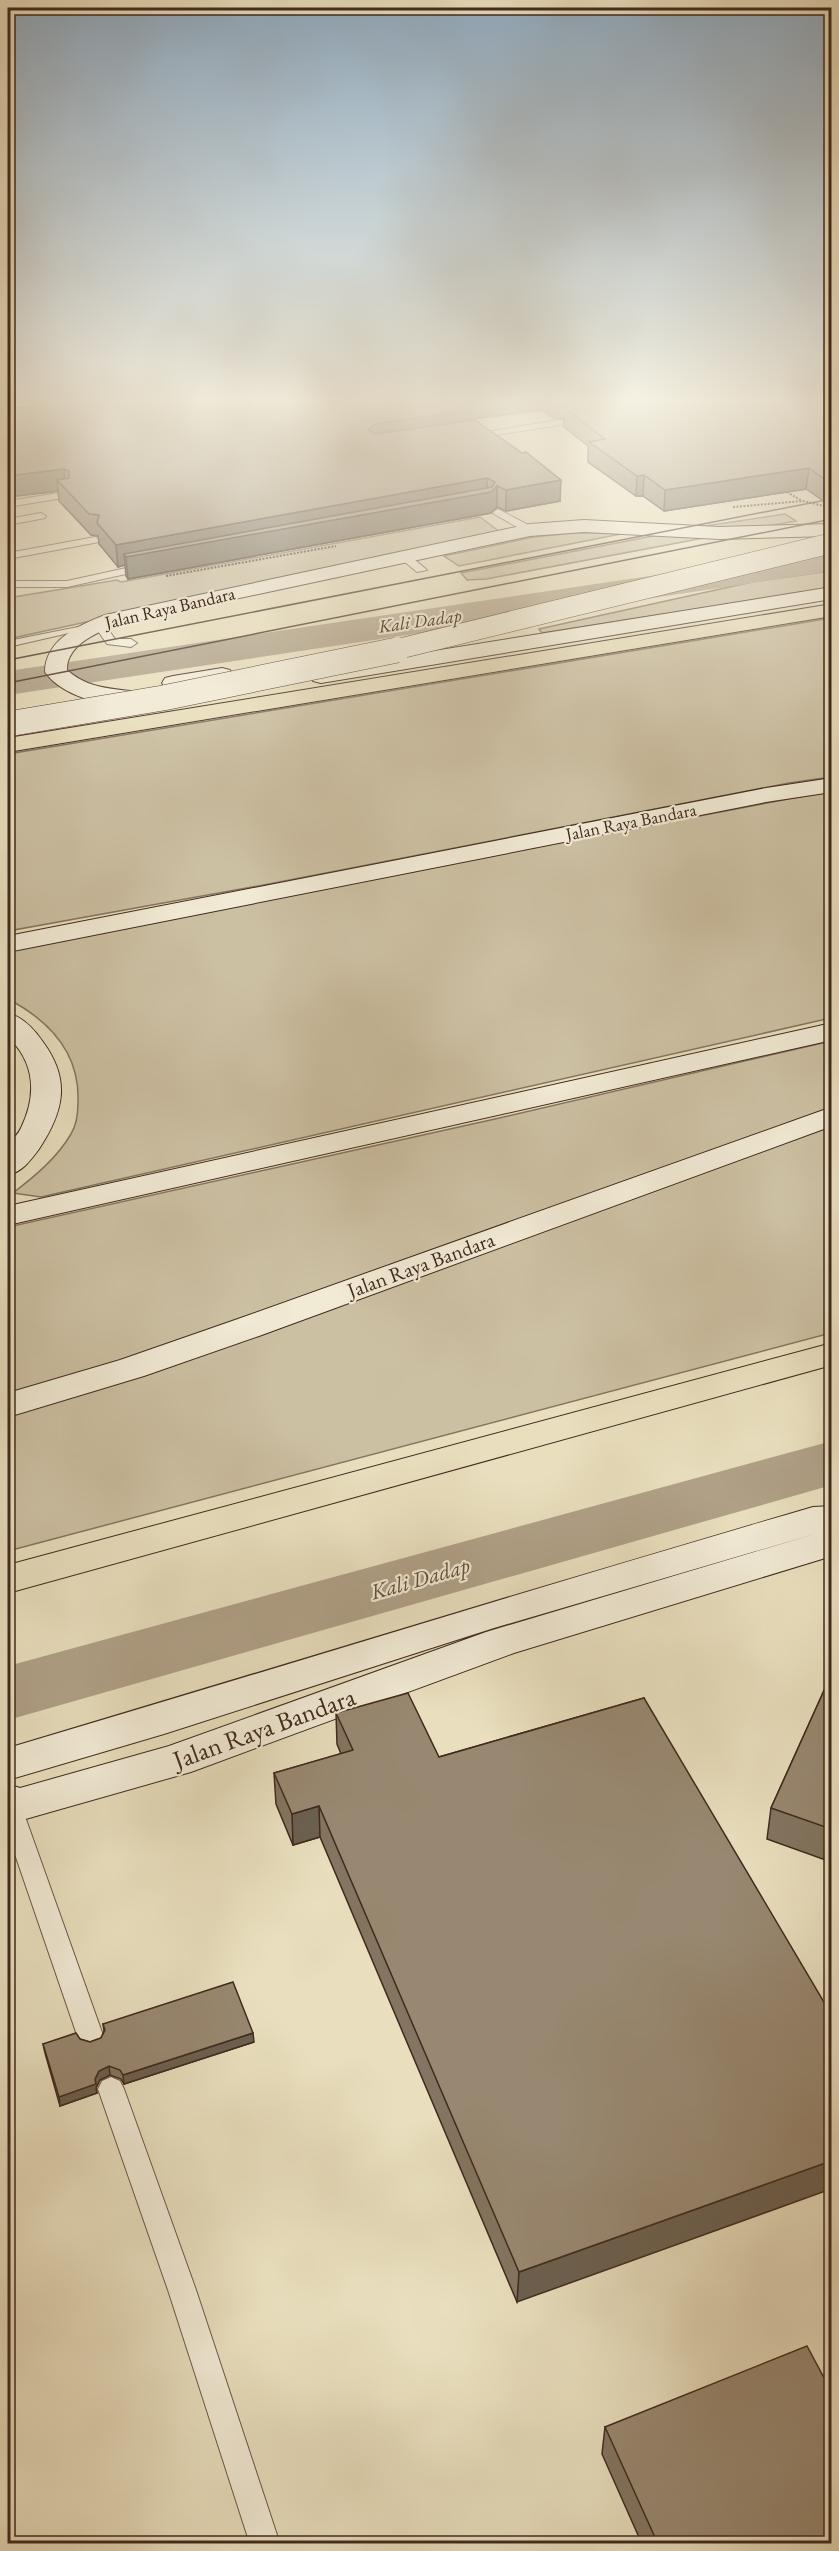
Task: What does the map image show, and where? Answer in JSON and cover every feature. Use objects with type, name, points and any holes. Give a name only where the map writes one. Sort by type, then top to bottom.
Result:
[{"type":"main road","points":[[8,745],[831,610]]},
{"type":"main road","points":[[8,1579],[831,1354]]},
{"type":"street","name":"Jalan Raya Bandara","points":[[94,625],[123,616],[530,530],[606,526],[719,533],[831,530]]},
{"type":"street","points":[[8,723],[163,698],[431,643],[831,543]]},
{"type":"street","points":[[8,709],[195,680],[573,612],[831,550]]},
{"type":"street","points":[[8,723],[517,646],[831,593]]},
{"type":"street","points":[[94,625],[70,643],[61,654],[57,660],[56,672],[68,682],[87,692],[116,698],[162,700]]},
{"type":"street","name":"Jalan Raya Bandara","points":[[8,944],[766,795],[831,785]]},
{"type":"street","points":[[8,1022],[21,1032],[36,1051],[48,1087],[43,1117],[25,1148],[8,1166]]},
{"type":"street","points":[[8,1216],[831,1031]]},
{"type":"street","name":"Jalan Raya Bandara","points":[[8,1405],[132,1368],[247,1328],[831,1116]]},
{"type":"street","name":"Jalan Raya Bandara","points":[[9,1805],[176,1760],[491,1630],[813,1520],[831,1519]]},
{"type":"street","name":"Jalan Raya Bandara","points":[[8,1764],[164,1718],[831,1542]]},
{"type":"lane","points":[[8,522],[35,517]]},
{"type":"lane","points":[[507,517],[530,530]]},
{"type":"lane","points":[[8,556],[95,540]]},
{"type":"lane","points":[[8,562],[23,553]]},
{"type":"lane","points":[[404,556],[421,570]]},
{"type":"lane","points":[[8,584],[67,584],[164,563]]},
{"type":"lane","points":[[94,625],[111,642],[131,643]]},
{"type":"lane","name":"Jalan Raya Bandara","points":[[8,644],[94,625]]},
{"type":"lane","points":[[9,1805],[91,2038]]},
{"type":"lane","points":[[111,2089],[182,2290],[265,2544]]},
{"type":"path","points":[[155,578],[346,544]]},
{"type":"shaded area","points":[[480,517],[500,532],[8,639],[8,598],[117,580],[121,582]]},
{"type":"shaded area","points":[[765,517],[790,517],[796,521],[746,530],[698,527]]},
{"type":"shaded area","points":[[631,532],[459,566],[444,556],[534,537],[573,533]]},
{"type":"shaded area","points":[[658,535],[704,538],[486,579],[467,580],[461,573]]},
{"type":"shaded area","points":[[831,571],[831,588],[542,633],[539,629],[752,582]]},
{"type":"shaded area","points":[[831,618],[831,777],[789,783],[269,884],[8,931],[8,754]]},
{"type":"shaded area","points":[[831,791],[831,1018],[41,1197],[13,1193],[45,1166],[65,1143],[74,1127],[78,1102],[74,1068],[60,1040],[37,1017],[8,999],[8,947]]},
{"type":"shaded area","points":[[831,1041],[831,1333],[8,1551],[8,1227],[495,1119]]},
{"type":"building","points":[[98,517],[271,517],[116,545],[97,523]]},
{"type":"building","points":[[327,517],[350,517],[126,557],[124,554]]},
{"type":"building","points":[[831,1675],[831,1829],[771,1808]]},
{"type":"building","points":[[408,1693],[439,1757],[644,1698],[831,2014],[831,2161],[519,2272],[319,1806],[292,1814],[274,1773],[353,1750],[336,1713]]},
{"type":"building","points":[[233,1982],[253,2033],[123,2075],[120,2070],[109,2066],[99,2071],[95,2079],[96,2084],[59,2097],[43,2044],[76,2033],[80,2039],[90,2042],[101,2038],[105,2030],[103,2024]]},
{"type":"building","points":[[807,2346],[831,2391],[831,2544],[658,2544],[605,2427]]},
{"type":"waterway","name":"Kali Dadap","points":[[8,683],[832,560]]},
{"type":"waterway","name":"Kali Dadap","points":[[8,1693],[832,1463]]},
{"type":"tram line","points":[[8,660],[739,517]]},
{"type":"tram line","points":[[8,683],[832,519]]}]
